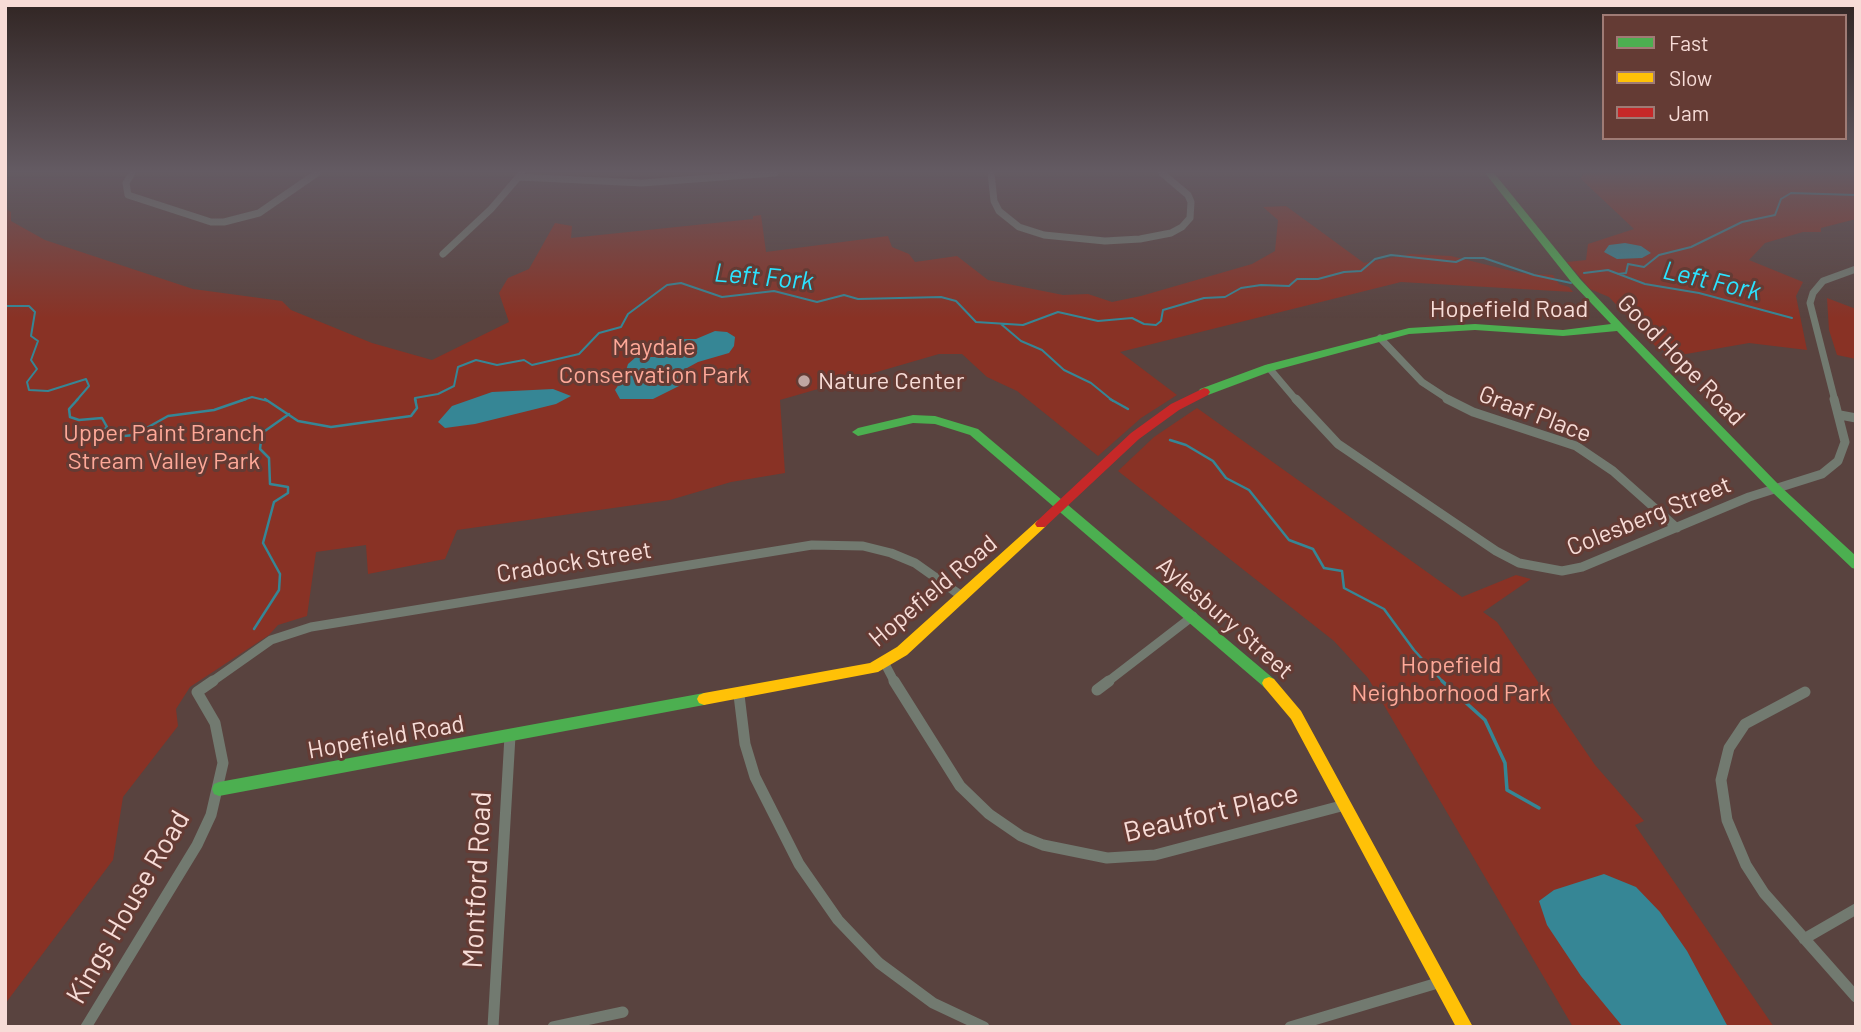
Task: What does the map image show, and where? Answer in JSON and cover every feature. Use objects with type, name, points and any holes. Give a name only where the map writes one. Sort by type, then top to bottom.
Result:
[{"type":"street","points":[[208,221],[227,221]]},
{"type":"street","points":[[443,254],[478,221]]},
{"type":"street","points":[[1012,221],[1019,227],[1044,235],[1105,241],[1140,239],[1171,233],[1188,221]]},
{"type":"street","name":"Good Hope Road","points":[[1528,221],[1619,327],[1776,489],[1856,564]]},
{"type":"street","name":"Colesberg Street","points":[[1269,368],[1318,425],[1339,444],[1496,551],[1519,563],[1562,571],[1582,567],[1677,527],[1822,474],[1838,461],[1845,442],[1810,303],[1813,293],[1823,281],[1856,269]]},
{"type":"street","name":"Hopefield Road","points":[[219,789],[844,676],[873,668],[902,651],[963,597],[1135,436],[1175,407],[1219,385],[1269,368],[1380,338],[1445,328],[1563,332],[1619,327]]},
{"type":"street","name":"Graaf Place","points":[[1380,338],[1422,382],[1445,398],[1473,412],[1541,432],[1576,446],[1613,471],[1677,527]]},
{"type":"street","points":[[1840,415],[1856,418]]},
{"type":"street","name":"Aylesbury Street","points":[[858,432],[913,419],[935,420],[962,427],[989,443],[1193,616],[1281,695],[1296,715],[1465,1027]]},
{"type":"street","name":"Cradock Street","points":[[197,692],[271,640],[311,626],[812,545],[863,546],[891,554],[915,563],[963,597]]},
{"type":"street","points":[[1097,690],[1193,616]]},
{"type":"street","name":"Beaufort Place","points":[[884,662],[909,708],[960,786],[989,814],[1021,836],[1043,845],[1107,858],[1155,855],[1345,805]]},
{"type":"street","name":"Kings House Road","points":[[86,1027],[197,845],[211,816],[223,763],[215,723],[197,692]]},
{"type":"street","points":[[1805,692],[1760,713],[1745,724],[1729,748],[1721,780],[1727,820],[1746,865],[1764,893],[1856,997]]},
{"type":"street","points":[[739,695],[745,744],[755,777],[799,864],[838,920],[879,962],[933,1003],[985,1027]]},
{"type":"street","name":"Montford Road","points":[[493,1027],[510,736]]},
{"type":"street","points":[[1804,939],[1856,909]]},
{"type":"street","points":[[1290,1027],[1441,982]]},
{"type":"street","points":[[553,1027],[623,1012]]},
{"type":"green space","points":[[5,221],[11,221],[45,240],[193,289],[282,301],[291,310],[372,343],[432,360],[509,322],[499,293],[508,278],[529,269],[555,223],[572,226],[571,238],[732,221],[762,221],[766,252],[888,236],[892,247],[909,254],[915,262],[957,256],[988,280],[1063,295],[1088,294],[1112,302],[1252,264],[1275,251],[1278,221],[1307,221],[1364,263],[1410,254],[1451,256],[1520,273],[1553,275],[1559,284],[1569,287],[1573,292],[1401,282],[1120,352],[1177,395],[1141,418],[1098,456],[1017,391],[987,377],[962,354],[939,354],[780,400],[785,473],[731,482],[670,500],[457,530],[445,559],[368,574],[366,545],[316,552],[307,616],[278,625],[269,635],[190,687],[176,709],[178,726],[123,797],[113,860],[5,1004]]},
{"type":"green space","points":[[1626,221],[1848,221],[1821,228],[1821,232],[1803,232],[1765,243],[1749,260],[1803,282],[1796,296],[1807,350],[1749,343],[1669,357],[1663,350],[1659,350],[1609,297],[1590,289],[1567,262],[1586,260],[1588,244],[1634,229]]},
{"type":"green space","points":[[1827,298],[1856,309],[1856,359],[1837,355],[1829,330]]},
{"type":"green space","name":"Hopefield Neighborhood Park","points":[[1197,408],[1462,597],[1516,575],[1531,579],[1483,612],[1497,622],[1595,765],[1644,821],[1635,825],[1774,1027],[1573,1027],[1368,678],[1334,641],[1118,471],[1154,437]]},
{"type":"water","points":[[1625,243],[1641,246],[1651,253],[1642,258],[1617,259],[1604,252],[1609,245]]},
{"type":"water","points":[[715,331],[727,332],[735,337],[734,346],[729,353],[687,368],[679,386],[653,399],[620,399],[615,390],[624,377],[628,364],[636,357],[657,357],[684,339],[696,339]]},
{"type":"water","points":[[553,389],[571,396],[556,404],[475,424],[445,428],[438,422],[452,406],[492,392]]},
{"type":"water","points":[[1604,874],[1636,887],[1660,912],[1687,951],[1728,1027],[1623,1027],[1581,976],[1547,925],[1539,901],[1554,890]]},
{"type":"waterway","points":[[1618,274],[1626,273],[1628,264],[1644,267],[1659,255],[1691,247],[1746,221]]},
{"type":"waterway","name":"Left Fork","points":[[416,401],[415,398],[438,394],[454,386],[458,367],[476,360],[497,365],[524,360],[532,365],[579,354],[599,333],[621,327],[628,314],[667,285],[681,283],[722,297],[774,291],[817,302],[844,295],[858,299],[941,297],[956,301],[976,322],[1023,325],[1058,312],[1098,321],[1132,318],[1144,324],[1156,325],[1161,321],[1163,310],[1204,298],[1225,297],[1241,288],[1261,285],[1289,286],[1297,279],[1318,279],[1344,272],[1361,271],[1375,259],[1391,255],[1456,262],[1465,258],[1484,258],[1534,275],[1571,283]]},
{"type":"waterway","name":"Left Fork","points":[[1584,273],[1608,270],[1618,274]]},
{"type":"waterway","name":"Left Fork","points":[[1618,274],[1645,284],[1699,293],[1792,318]]},
{"type":"waterway","name":"Left Fork","points":[[5,306],[29,306],[35,312],[31,336],[38,341],[31,360],[37,369],[27,382],[29,390],[48,391],[86,379],[89,386],[76,401]]},
{"type":"waterway","points":[[1001,324],[1021,341],[1042,350],[1064,370],[1091,383],[1112,400]]},
{"type":"waterway","name":"Left Fork","points":[[246,399],[252,397],[268,401]]},
{"type":"waterway","name":"Left Fork","points":[[78,399],[69,409],[70,417],[79,420],[102,418],[107,427],[103,431],[114,437],[134,435],[168,416],[214,410],[246,399]]},
{"type":"waterway","name":"Left Fork","points":[[240,401],[246,399]]},
{"type":"waterway","name":"Left Fork","points":[[288,415],[298,421],[331,427],[411,416],[417,408],[415,399]]},
{"type":"waterway","points":[[1112,400],[1128,409]]},
{"type":"waterway","name":"Left Fork","points":[[268,401],[288,415]]},
{"type":"waterway","points":[[254,629],[279,590],[280,574],[263,543],[274,502],[288,493],[288,487],[270,484],[269,458],[260,449],[262,433],[288,415]]},
{"type":"waterway","points":[[1170,440],[1186,445],[1213,461],[1226,478],[1249,490],[1289,540],[1313,549],[1324,568],[1342,571],[1344,588],[1384,609],[1414,650],[1443,682]]},
{"type":"waterway","points":[[1443,682],[1485,720],[1505,763],[1507,790],[1539,808]]},
{"type":"traffic: fast","points":[[1528,221],[1576,281],[1619,327],[1776,489],[1856,564]]},
{"type":"traffic: fast","points":[[1204,392],[1269,368],[1409,331],[1475,327],[1563,333],[1619,327]]},
{"type":"traffic: fast","points":[[858,432],[913,419],[935,420],[974,432],[1269,683]]},
{"type":"traffic: fast","points":[[219,789],[704,699]]},
{"type":"traffic: slow","points":[[704,699],[873,668],[902,651],[1041,524]]},
{"type":"traffic: slow","points":[[1269,683],[1296,715],[1465,1027]]},
{"type":"traffic: jam","points":[[1041,524],[1135,436],[1175,407],[1204,392]]},
{"type":"place","name":"Nature Center","points":[[804,381]]},
{"type":"park label","name":"Maydale Conservation Park","points":[[654,361]]},
{"type":"park label","name":"Upper Paint Branch Stream Valley Park","points":[[164,447]]}]
